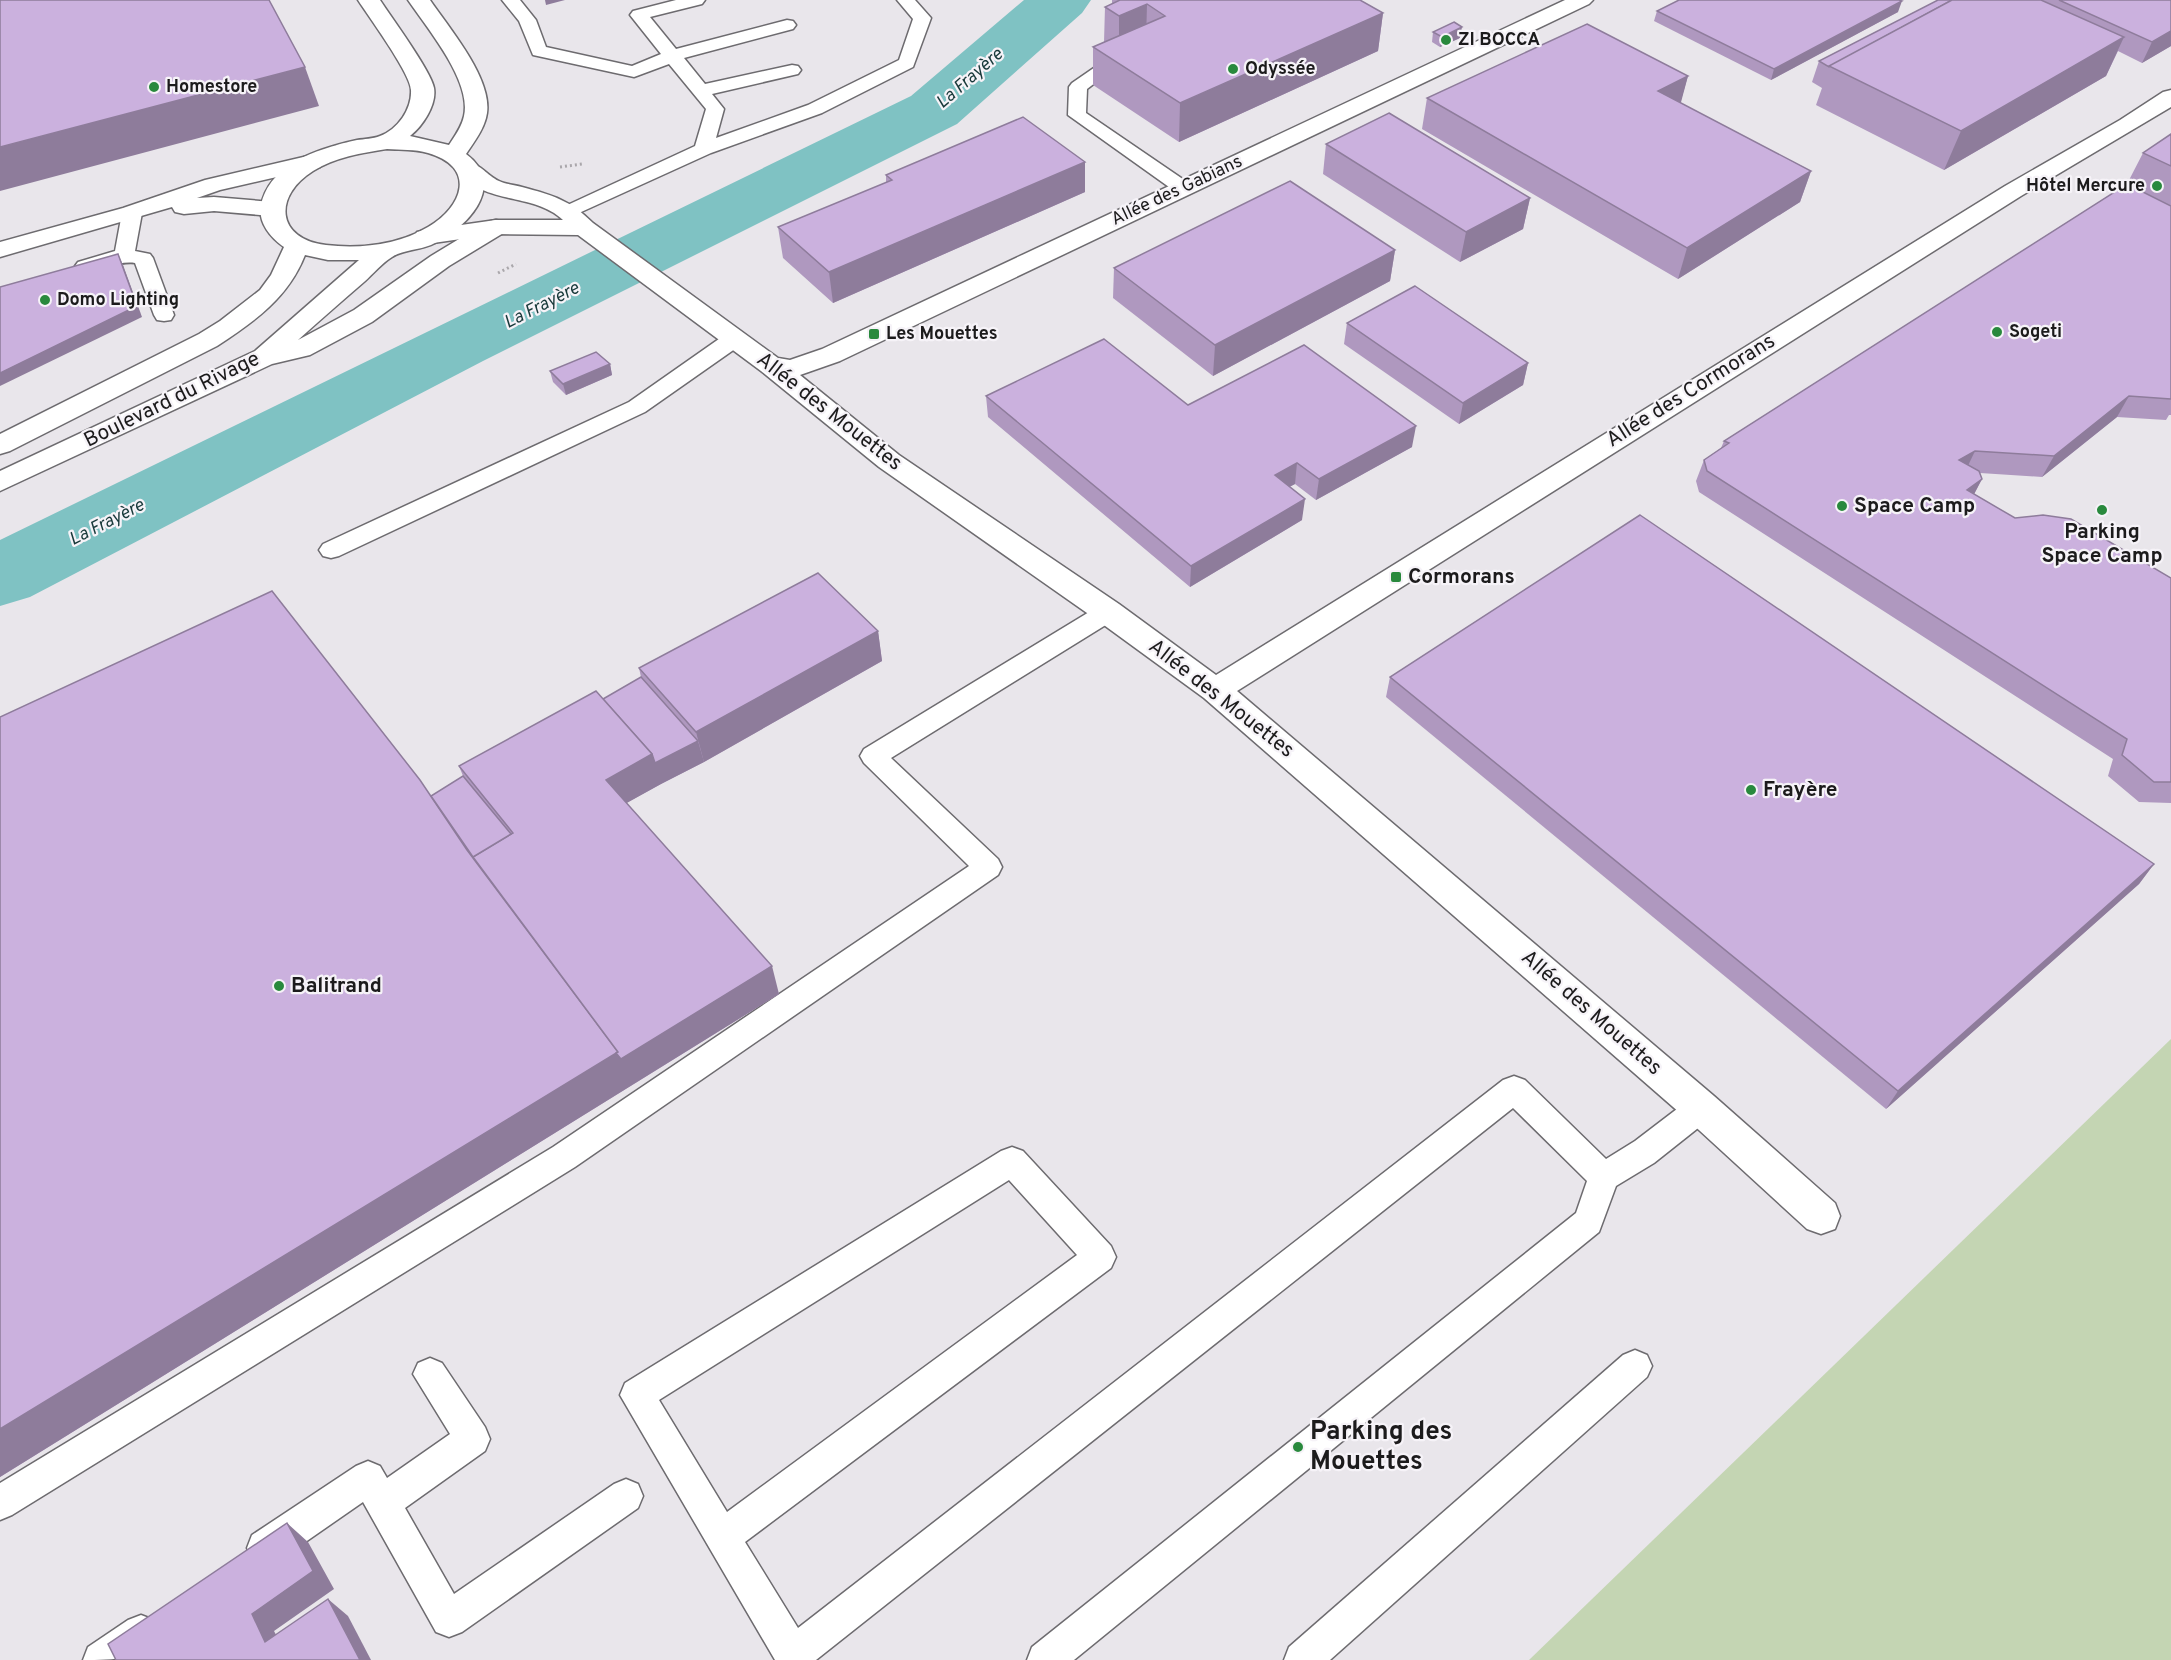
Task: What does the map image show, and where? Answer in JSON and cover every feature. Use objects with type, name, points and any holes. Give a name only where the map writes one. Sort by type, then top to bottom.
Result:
[{"type":"street","points":[[369,0],[414,69],[423,88],[420,107],[409,126],[387,142]]},
{"type":"street","points":[[419,0],[472,82],[477,100],[476,113],[462,163],[474,184],[471,198],[447,226],[426,237]]},
{"type":"street","name":"Allée des Gabians","points":[[770,366],[792,369],[812,363],[1582,0]]},
{"type":"street","name":"Allée des Cormorans","points":[[1215,690],[2013,191],[2128,125],[2171,97]]},
{"type":"street","name":"Allée des Mouettes","points":[[312,162],[334,152],[387,142],[436,147],[462,163],[490,186],[547,201],[585,227],[770,366],[889,461],[1108,612],[1215,690],[1701,1108],[1821,1216]]},
{"type":"street","points":[[312,162],[291,177],[277,193],[272,209],[274,223],[283,235],[298,244],[333,253],[353,254],[385,250],[426,237],[496,227],[585,227]]},
{"type":"street","points":[[0,250],[132,213],[213,185],[312,162]]},
{"type":"street","points":[[132,213],[214,204],[272,209]]},
{"type":"street","points":[[264,357],[301,349],[363,316],[440,261],[496,227]]},
{"type":"street","name":"Boulevard du Rivage","points":[[0,445],[208,340],[237,321],[263,302],[284,276],[298,244]]},
{"type":"street","name":"Boulevard du Rivage","points":[[0,482],[264,357],[385,250]]},
{"type":"lane","points":[[511,0],[527,20],[538,51],[634,72],[672,56],[787,25]]},
{"type":"lane","points":[[696,0],[639,15],[715,109],[704,149]]},
{"type":"lane","points":[[585,227],[704,149],[815,109],[908,63],[922,18],[906,0]]},
{"type":"lane","points":[[1107,67],[1078,87],[1077,115],[1183,188]]},
{"type":"lane","points":[[699,91],[792,70]]},
{"type":"lane","points":[[124,255],[132,213]]},
{"type":"lane","points":[[68,270],[124,255],[143,258],[164,315]]},
{"type":"lane","points":[[331,550],[637,407],[734,339]]},
{"type":"lane","points":[[0,1503],[564,1157],[988,867],[873,756],[1108,612]]},
{"type":"lane","points":[[722,1537],[1100,1257],[1012,1161],[638,1395],[722,1537],[794,1658],[1514,1089],[1605,1177]]},
{"type":"lane","points":[[1045,1660],[1588,1222],[1605,1177],[1645,1151],[1701,1108]]},
{"type":"lane","points":[[1302,1660],[1635,1366]]},
{"type":"lane","points":[[383,1502],[473,1439],[430,1374]]},
{"type":"lane","points":[[239,1566],[368,1478],[448,1618],[626,1496]]},
{"type":"lane","points":[[101,1660],[170,1613]]},
{"type":"green space","points":[[2171,1039],[2171,1660],[1529,1660]]},
{"type":"building","name":"Homestore","points":[[0,0],[269,0],[305,67],[0,147]]},
{"type":"building","points":[[1120,0],[1360,0],[1383,13],[1180,103],[1093,47],[1165,16],[1147,4],[1119,16],[1105,7]]},
{"type":"building","points":[[1679,0],[1902,1],[1774,69],[1657,11]]},
{"type":"building","points":[[1938,0],[1952,0],[1829,67],[1819,61]]},
{"type":"building","points":[[1952,0],[2041,0],[2124,37],[1961,131],[1829,66]]},
{"type":"building","points":[[2059,0],[2171,0],[2171,31],[2152,42]]},
{"type":"building","points":[[1454,22],[1462,27],[1442,37],[1433,32]]},
{"type":"building","points":[[1587,24],[1688,76],[1658,91],[1811,171],[1687,248],[1427,98]]},
{"type":"building","points":[[1389,113],[1530,198],[1466,232],[1326,144]]},
{"type":"building","points":[[1023,117],[1085,162],[829,272],[778,227],[892,180],[886,175]]},
{"type":"building","points":[[2171,134],[2171,166],[2143,153]]},
{"type":"building","points":[[1290,181],[1395,250],[1215,345],[1114,268]]},
{"type":"building","name":"Space Camp","points":[[2127,184],[2171,206],[2171,399],[2129,396],[2054,456],[1975,451],[1959,460],[1979,471],[1982,479],[1967,490],[2015,518],[2043,515],[2071,519],[2171,578],[2171,782],[2154,782],[2122,755],[2127,739],[1707,471],[1704,460],[1729,443],[1724,441]]},
{"type":"building","points":[[118,254],[137,306],[0,373],[0,287]]},
{"type":"building","points":[[1415,286],[1528,363],[1463,403],[1347,323]]},
{"type":"building","points":[[1104,339],[1188,405],[1304,345],[1416,426],[1319,479],[1297,463],[1275,475],[1305,499],[1191,566],[986,396]]},
{"type":"building","points":[[596,352],[610,364],[563,384],[550,371]]},
{"type":"building","name":"Frayère","points":[[1640,515],[2154,864],[1898,1091],[1390,677]]},
{"type":"building","points":[[818,573],[878,631],[696,732],[639,668]]},
{"type":"building","name":"Balitrand","points":[[272,591],[420,780],[467,850],[618,1052],[0,1429],[0,717]]},
{"type":"building","points":[[641,677],[698,741],[655,763],[652,754],[603,699]]},
{"type":"building","points":[[596,691],[652,754],[606,780],[772,966],[621,1059],[473,857],[513,833],[459,766]]},
{"type":"building","points":[[463,776],[511,834],[473,857],[431,796]]},
{"type":"building","points":[[287,1523],[313,1571],[252,1614],[265,1642],[328,1599],[360,1660],[116,1660],[108,1644]]},
{"type":"waterway","name":"La Frayère","points":[[0,576],[457,345],[934,110],[1061,0]]},
{"type":"place","name":"ZI BOCCA","points":[[1446,40]]},
{"type":"place","name":"Odyssée","points":[[1233,69]]},
{"type":"place","name":"Homestore","points":[[154,87]]},
{"type":"place","name":"Hôtel Mercure","points":[[2157,186]]},
{"type":"place","name":"Domo Lighting","points":[[45,300]]},
{"type":"place","name":"Sogeti","points":[[1997,332]]},
{"type":"place","name":"Les Mouettes","points":[[874,334]]},
{"type":"place","name":"Space Camp","points":[[1842,506]]},
{"type":"place","name":"Parking Space Camp","points":[[2102,510]]},
{"type":"place","name":"Cormorans","points":[[1396,577]]},
{"type":"place","name":"Frayère","points":[[1751,790]]},
{"type":"place","name":"Balitrand","points":[[279,986]]},
{"type":"place","name":"Parking des Mouettes","points":[[1298,1447]]}]
